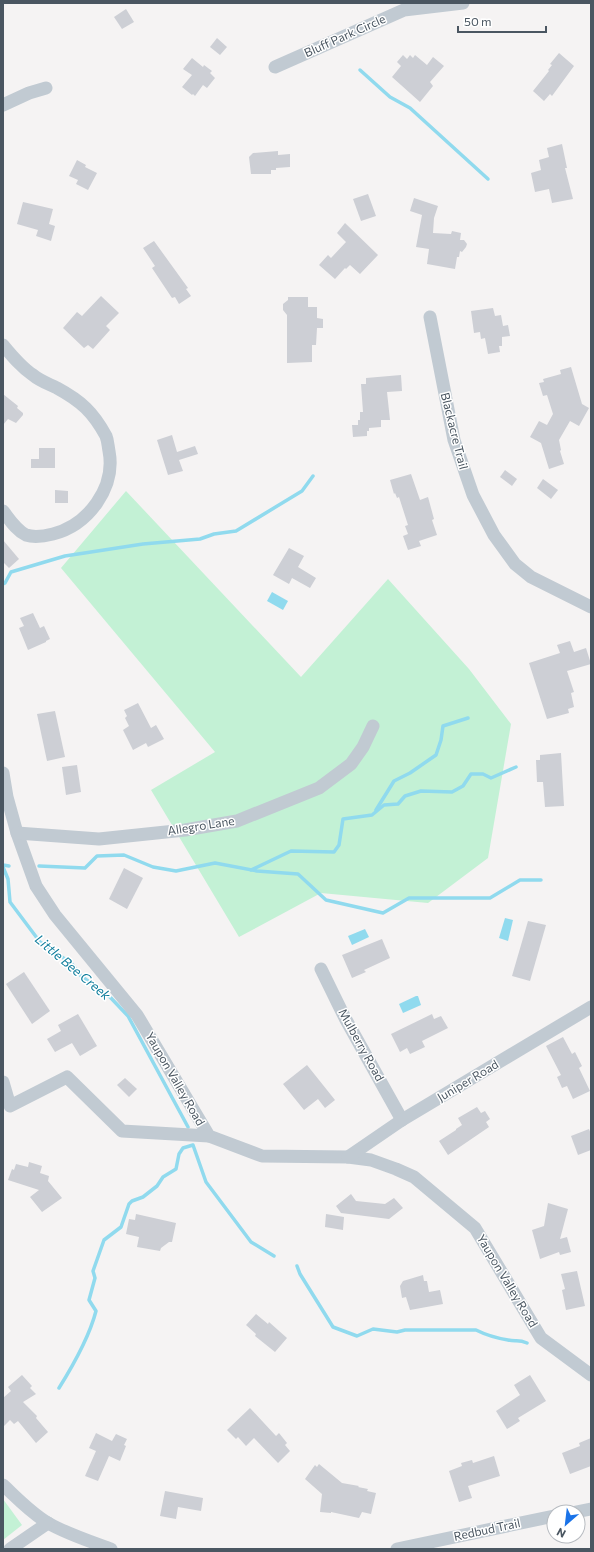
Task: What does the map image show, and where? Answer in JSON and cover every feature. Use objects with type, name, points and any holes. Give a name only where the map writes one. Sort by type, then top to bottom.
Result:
[{"type":"street","name":"Bluff Park Circle","points":[[275,67],[404,10],[463,3]]},
{"type":"street","points":[[3,105],[29,93],[46,88]]},
{"type":"street","name":"Blackacre Trail","points":[[430,318],[454,440],[473,495],[494,535],[515,564],[531,577],[591,606]]},
{"type":"street","points":[[3,345],[13,358],[34,376],[87,407],[106,438],[111,462],[106,489],[91,510],[77,524],[61,532],[42,537],[26,534],[14,526],[3,511]]},
{"type":"street","name":"Allegro Lane","points":[[17,833],[99,839],[186,830],[236,821],[319,788],[350,764],[363,747],[373,726]]},
{"type":"street","name":"Yaupon Valley Road","points":[[3,772],[7,797],[17,833],[36,886],[55,915],[138,1015],[209,1136],[262,1156],[371,1160],[396,1168],[414,1177],[476,1228],[541,1338],[591,1375]]},
{"type":"street","name":"Mulberry Road","points":[[321,969],[345,1018],[402,1120]]},
{"type":"street","name":"Juniper Road","points":[[348,1158],[402,1120],[591,1008]]},
{"type":"street","points":[[3,1082],[10,1106],[67,1077],[122,1131],[209,1136]]},
{"type":"street","points":[[3,1485],[26,1507],[48,1523],[73,1535],[110,1549]]},
{"type":"street","name":"Redbud Trail","points":[[397,1549],[546,1518]]},
{"type":"street","points":[[10,1549],[48,1523]]},
{"type":"street","points":[[448,1538],[457,1549]]},
{"type":"green space","points":[[126,491],[301,677],[388,579],[469,669],[511,724],[488,858],[428,903],[321,893],[239,937],[151,790],[215,752],[61,568]]},
{"type":"green space","points":[[3,1499],[22,1525],[3,1540]]},
{"type":"water","points":[[272,592],[288,601],[283,610],[267,601]]},
{"type":"water","points":[[505,918],[513,920],[508,941],[499,938]]},
{"type":"water","points":[[365,929],[369,937],[352,945],[348,936]]},
{"type":"water","points":[[418,996],[421,1005],[403,1013],[399,1004]]},
{"type":"building","points":[[126,9],[134,22],[122,29],[114,17]]},
{"type":"building","points":[[217,38],[227,47],[220,55],[210,47]]},
{"type":"building","points":[[559,53],[574,66],[552,96],[550,94],[544,101],[533,91],[549,71],[548,70],[552,65],[550,64]]},
{"type":"building","points":[[403,55],[407,59],[410,55],[413,58],[415,55],[427,65],[433,57],[444,66],[430,82],[433,86],[420,102],[392,77],[401,66],[397,62]]},
{"type":"building","points":[[192,58],[203,67],[204,65],[212,71],[210,73],[215,78],[207,88],[203,85],[195,96],[182,87],[192,75],[183,69]]},
{"type":"building","points":[[562,144],[567,168],[565,168],[573,199],[552,203],[549,189],[535,192],[531,173],[541,170],[539,160],[549,157],[547,148]]},
{"type":"building","points":[[278,151],[278,155],[290,154],[290,167],[276,168],[276,170],[271,170],[271,174],[251,174],[249,157],[253,153]]},
{"type":"building","points":[[77,160],[86,165],[85,167],[97,173],[88,190],[76,184],[78,180],[69,176]]},
{"type":"building","points":[[368,194],[376,216],[361,221],[353,199]]},
{"type":"building","points":[[414,198],[438,206],[434,218],[433,233],[451,234],[452,231],[461,233],[460,240],[464,240],[467,244],[462,252],[460,251],[459,257],[457,257],[455,269],[427,264],[429,249],[416,247],[422,215],[410,211]]},
{"type":"building","points":[[23,202],[53,209],[49,224],[55,226],[51,241],[36,236],[38,230],[17,224]]},
{"type":"building","points":[[345,223],[378,255],[360,274],[350,265],[346,269],[345,268],[335,279],[319,265],[328,255],[331,258],[346,242],[337,233]]},
{"type":"building","points":[[154,241],[188,288],[186,289],[191,296],[179,304],[175,297],[172,298],[152,268],[155,266],[143,248]]},
{"type":"building","points":[[101,296],[119,313],[106,326],[110,330],[93,349],[88,345],[84,348],[63,328],[77,312],[82,316]]},
{"type":"building","points":[[288,297],[308,297],[308,307],[317,307],[317,318],[323,319],[323,328],[317,328],[316,345],[312,345],[312,362],[287,363],[287,315],[283,310],[283,304],[288,300]]},
{"type":"building","points":[[493,308],[495,316],[501,315],[503,326],[508,325],[510,336],[502,337],[502,346],[499,346],[500,352],[488,354],[485,338],[481,339],[480,332],[474,333],[471,311]]},
{"type":"building","points":[[571,367],[582,404],[589,408],[579,426],[570,421],[559,440],[560,451],[564,464],[549,469],[541,443],[530,437],[539,421],[547,425],[553,414],[547,395],[543,396],[539,383],[544,382],[543,379],[561,374],[560,370]]},
{"type":"building","points":[[401,375],[402,391],[387,392],[390,420],[381,420],[381,427],[369,428],[369,431],[367,431],[367,436],[353,437],[352,425],[358,425],[358,420],[360,420],[360,412],[363,412],[361,384],[366,384],[366,378]]},
{"type":"building","points":[[3,394],[18,406],[17,408],[23,413],[16,423],[8,419],[3,425]]},
{"type":"building","points":[[172,435],[177,452],[195,446],[198,454],[179,460],[183,471],[168,475],[157,440]]},
{"type":"building","points":[[39,448],[55,448],[55,468],[31,468],[31,459],[39,459]]},
{"type":"building","points":[[505,470],[517,479],[512,486],[500,477]]},
{"type":"building","points":[[411,474],[420,500],[428,497],[434,519],[432,520],[437,535],[419,541],[421,546],[408,550],[403,536],[408,534],[405,526],[408,525],[399,497],[397,498],[395,493],[394,494],[390,480]]},
{"type":"building","points":[[543,479],[558,490],[551,499],[537,488]]},
{"type":"building","points":[[55,490],[68,491],[68,503],[55,503]]},
{"type":"building","points":[[3,540],[19,559],[9,568],[3,562]]},
{"type":"building","points":[[289,548],[304,556],[298,567],[316,578],[310,588],[292,578],[289,584],[273,575]]},
{"type":"building","points":[[33,613],[40,628],[44,626],[50,639],[28,650],[19,628],[24,626],[20,618]]},
{"type":"building","points":[[570,641],[574,652],[586,648],[591,664],[567,671],[574,692],[571,693],[574,707],[568,709],[569,713],[547,719],[529,663],[560,653],[557,645]]},
{"type":"building","points":[[138,703],[151,728],[156,725],[164,739],[148,747],[146,743],[133,750],[123,730],[129,726],[125,718],[127,716],[124,710]]},
{"type":"building","points":[[55,711],[65,757],[47,761],[37,714]]},
{"type":"building","points":[[561,753],[564,806],[545,807],[543,782],[537,782],[536,760],[540,760],[540,755]]},
{"type":"building","points":[[77,765],[81,792],[66,795],[62,767]]},
{"type":"building","points":[[124,868],[143,878],[127,909],[109,899]]},
{"type":"building","points":[[528,921],[546,925],[530,981],[512,976]]},
{"type":"building","points":[[382,939],[390,958],[364,970],[366,972],[352,978],[342,955]]},
{"type":"building","points":[[24,972],[50,1011],[32,1024],[6,984]]},
{"type":"building","points":[[78,1014],[97,1046],[80,1056],[72,1043],[55,1052],[47,1039],[61,1031],[58,1025]]},
{"type":"building","points":[[432,1014],[434,1019],[441,1016],[448,1028],[422,1041],[425,1047],[410,1054],[407,1048],[400,1052],[391,1034]]},
{"type":"building","points":[[563,1037],[572,1054],[575,1052],[582,1066],[579,1068],[590,1091],[573,1099],[567,1086],[562,1088],[557,1077],[561,1075],[546,1046]]},
{"type":"building","points":[[307,1065],[335,1100],[325,1108],[318,1099],[304,1110],[283,1084]]},
{"type":"building","points":[[125,1078],[137,1089],[129,1097],[117,1085]]},
{"type":"building","points":[[477,1107],[481,1113],[485,1111],[490,1119],[486,1122],[489,1127],[448,1155],[439,1141],[462,1125],[458,1118]]},
{"type":"building","points":[[589,1129],[591,1134],[591,1150],[578,1155],[571,1136]]},
{"type":"building","points":[[29,1162],[42,1166],[40,1173],[49,1176],[48,1181],[62,1198],[42,1212],[30,1197],[39,1190],[8,1180],[12,1169],[14,1170],[16,1164],[28,1167]]},
{"type":"building","points":[[351,1194],[356,1201],[385,1204],[394,1198],[403,1208],[389,1219],[341,1213],[336,1206]]},
{"type":"building","points":[[548,1203],[568,1209],[560,1239],[567,1237],[571,1252],[560,1255],[559,1252],[540,1259],[532,1230],[544,1226]]},
{"type":"building","points":[[136,1214],[176,1223],[172,1242],[169,1242],[161,1248],[160,1251],[137,1247],[139,1237],[126,1234],[129,1219],[135,1220]]},
{"type":"building","points":[[326,1214],[344,1217],[343,1230],[325,1227]]},
{"type":"building","points":[[577,1271],[585,1306],[566,1310],[562,1290],[565,1289],[561,1274]]},
{"type":"building","points":[[423,1275],[424,1281],[427,1281],[429,1292],[440,1290],[443,1304],[410,1310],[406,1297],[402,1298],[400,1286],[403,1281]]},
{"type":"building","points":[[256,1314],[268,1324],[269,1322],[287,1338],[275,1352],[255,1336],[256,1334],[246,1325]]},
{"type":"building","points":[[22,1375],[32,1386],[30,1388],[36,1394],[23,1402],[37,1416],[36,1418],[48,1432],[36,1443],[18,1421],[14,1424],[10,1420],[3,1427],[3,1398],[11,1391],[8,1387]]},
{"type":"building","points":[[530,1375],[546,1401],[518,1418],[520,1421],[507,1429],[496,1411],[520,1395],[514,1385]]},
{"type":"building","points":[[250,1408],[276,1436],[279,1433],[287,1443],[285,1445],[290,1451],[278,1463],[254,1438],[246,1446],[238,1437],[236,1439],[227,1430]]},
{"type":"building","points":[[96,1433],[112,1441],[116,1434],[127,1439],[120,1461],[109,1456],[98,1481],[85,1476],[96,1451],[89,1448]]},
{"type":"building","points":[[591,1438],[591,1466],[570,1474],[562,1453],[580,1446],[579,1443]]},
{"type":"building","points":[[494,1456],[500,1476],[468,1486],[472,1498],[459,1502],[449,1471],[462,1466],[461,1463],[472,1460],[473,1463]]},
{"type":"building","points":[[319,1464],[342,1483],[359,1486],[358,1487],[368,1489],[367,1491],[376,1493],[371,1514],[362,1512],[359,1518],[331,1512],[320,1512],[322,1494],[305,1479],[315,1465],[317,1467]]},
{"type":"building","points":[[165,1491],[203,1498],[201,1511],[178,1507],[176,1519],[160,1516]]},
{"type":"waterway","points":[[360,70],[390,97],[410,108],[488,179]]},
{"type":"waterway","points":[[3,584],[11,572],[65,556],[143,544],[200,539],[214,534],[236,531],[302,491],[313,476]]},
{"type":"waterway","points":[[376,810],[394,781],[410,773],[436,755],[441,740],[443,726],[468,718]]},
{"type":"waterway","points":[[251,870],[291,851],[334,852],[339,845],[343,819],[372,815],[384,805],[398,804],[405,796],[421,791],[452,792],[463,786],[471,774],[483,774],[491,778],[516,767]]},
{"type":"waterway","points":[[39,866],[85,868],[97,856],[124,855],[153,867],[176,871],[215,863],[257,871],[298,874],[326,900],[383,913],[409,898],[490,898],[520,880],[541,880]]},
{"type":"waterway","name":"Little Bee Creek","points":[[3,865],[9,866]]},
{"type":"waterway","name":"Little Bee Creek","points":[[3,867],[8,879],[10,902],[40,942],[72,964],[81,976],[110,997],[128,1016],[188,1127]]},
{"type":"waterway","points":[[59,1388],[80,1351],[93,1321],[96,1311],[89,1300],[95,1278],[93,1271],[104,1240],[121,1227],[129,1204],[132,1201],[143,1197],[157,1186],[163,1177],[176,1169],[179,1154],[183,1148],[193,1145],[206,1182],[251,1242],[274,1256]]},
{"type":"waterway","name":"Little Bee Creek","points":[[297,1266],[300,1274],[333,1327],[357,1336],[373,1329],[397,1332],[405,1330],[476,1330],[495,1337],[527,1343]]}]
